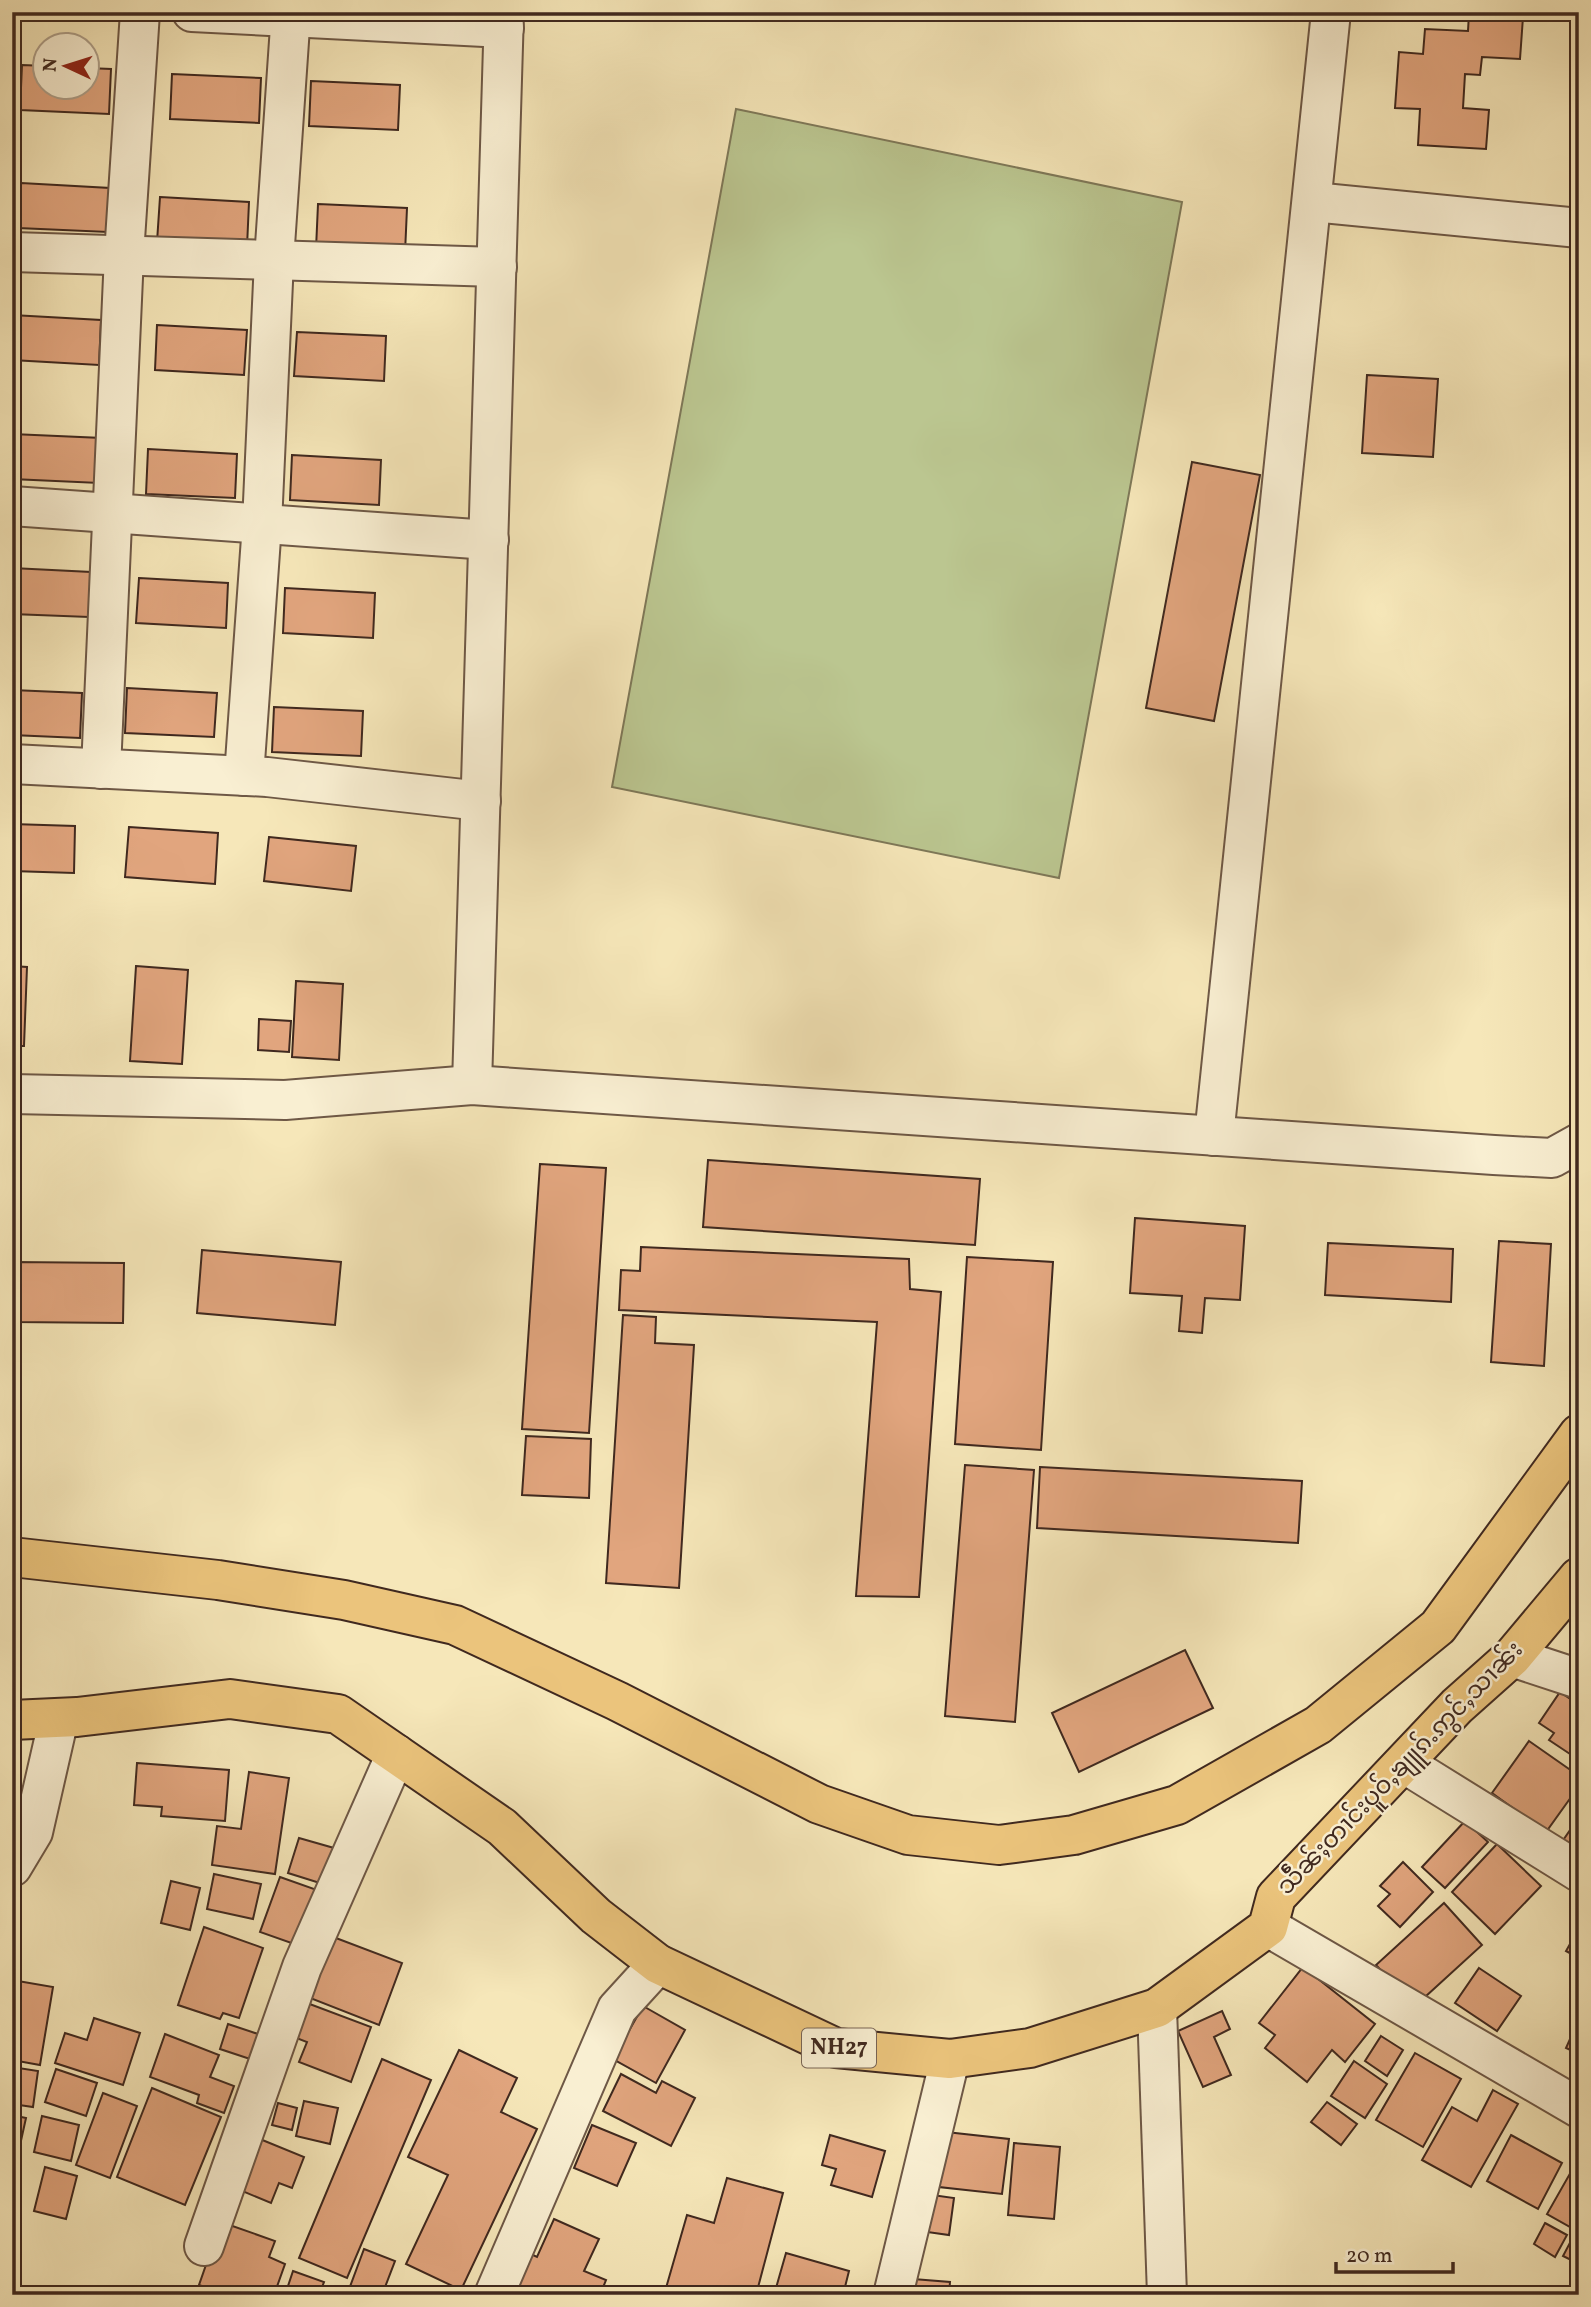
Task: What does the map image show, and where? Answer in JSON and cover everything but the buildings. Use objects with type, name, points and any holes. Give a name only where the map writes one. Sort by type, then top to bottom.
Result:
[{"type":"highway","points":[[12,1557],[218,1580],[344,1600],[455,1625],[617,1701],[819,1804],[908,1835],[999,1845],[1074,1835],[1177,1805],[1318,1725],[1438,1627],[1579,1434]]},
{"type":"highway","name":"သဵႅၼ်ႈတၢင်းပူဝ်ႇၶျူၵ်ႉဢွင်ႇသၢၼ်း","points":[[12,1720],[59,1718],[230,1699],[338,1714],[502,1827],[596,1916],[658,1964],[836,2048],[950,2059],[1030,2048],[1157,2008],[1268,1927],[1276,1897],[1405,1764],[1457,1706],[1511,1657],[1579,1577]]},
{"type":"street","points":[[101,769],[124,255],[139,12]]},
{"type":"street","points":[[192,12],[504,20],[472,1085]]},
{"type":"street","points":[[1214,1136],[1331,12]]},
{"type":"street","points":[[244,776],[262,524],[274,260],[291,15]]},
{"type":"street","points":[[1313,202],[1579,228]]},
{"type":"street","points":[[12,252],[497,267]]},
{"type":"street","points":[[12,506],[489,540]]},
{"type":"street","points":[[12,764],[244,776],[481,801]]},
{"type":"street","points":[[12,1094],[285,1100],[472,1085],[1552,1157],[1579,1143]]},
{"type":"street","points":[[1511,1657],[1579,1679]]},
{"type":"street","points":[[12,1867],[33,1832],[59,1718]]},
{"type":"street","points":[[204,2246],[302,1967],[396,1754]]},
{"type":"street","points":[[1405,1764],[1579,1872]]},
{"type":"street","points":[[1268,1927],[1579,2108]]},
{"type":"street","points":[[494,2295],[617,2009],[658,1964]]},
{"type":"street","points":[[1157,2008],[1167,2295]]},
{"type":"street","points":[[893,2295],[950,2059]]},
{"type":"green space","points":[[736,109],[1182,202],[1059,878],[612,787]]}]
